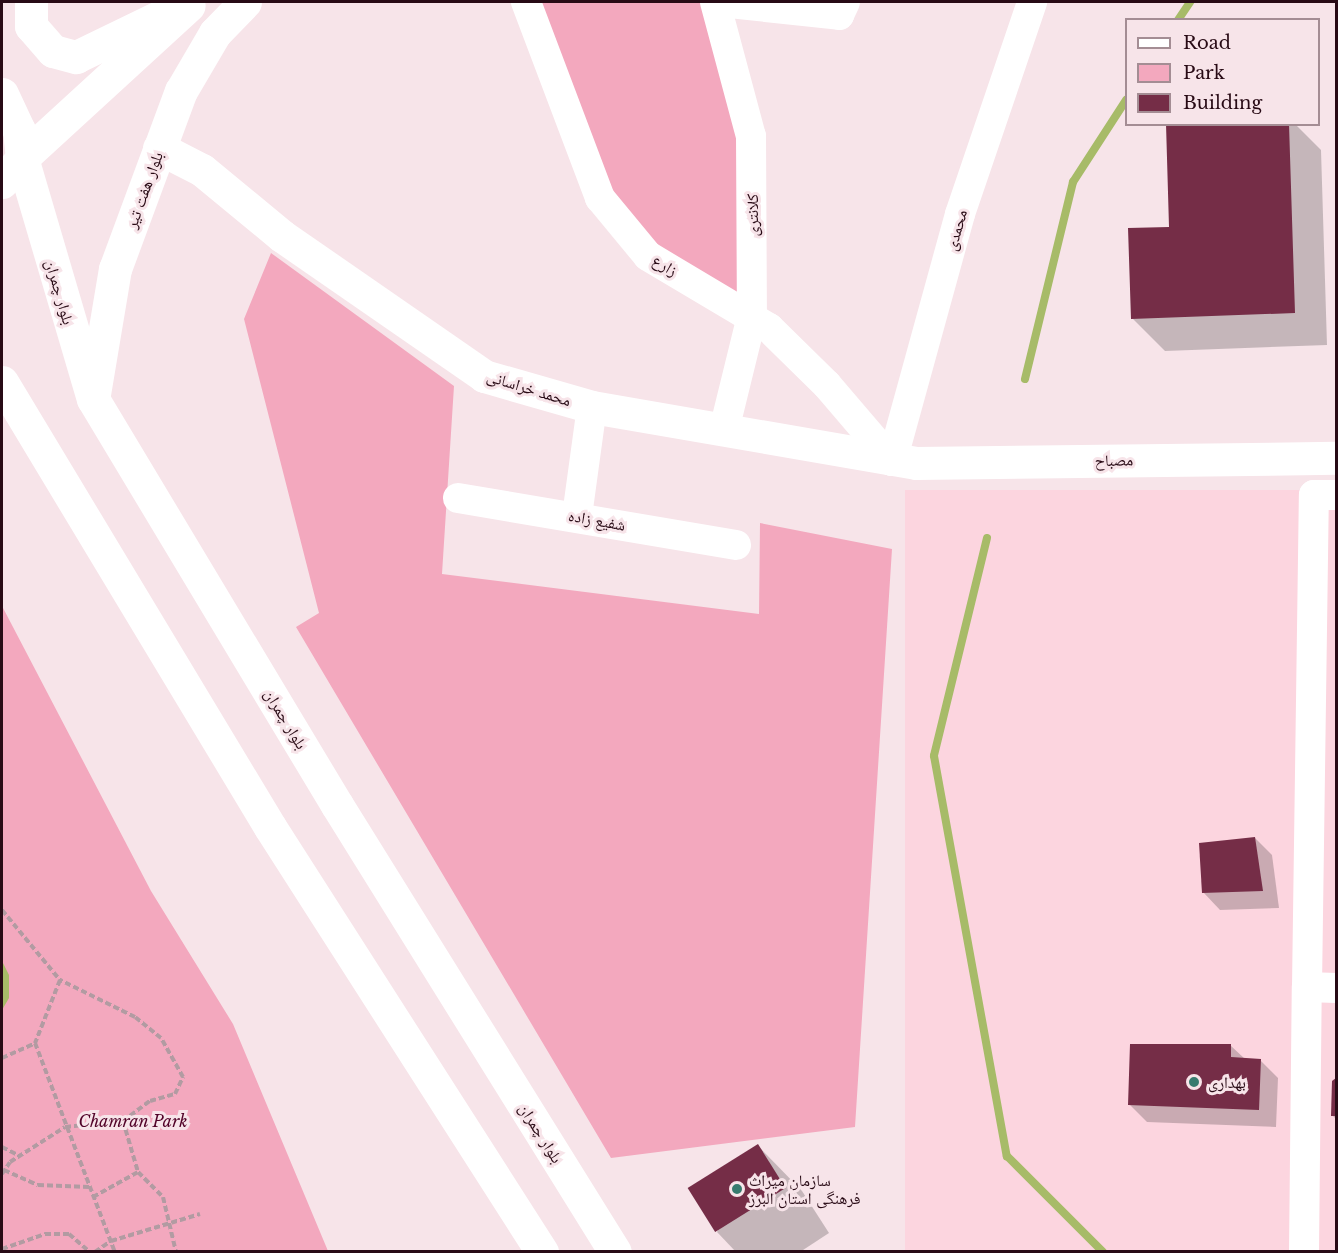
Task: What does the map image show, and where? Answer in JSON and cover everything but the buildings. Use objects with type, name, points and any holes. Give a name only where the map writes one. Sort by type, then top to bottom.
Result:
[{"type":"main road","points":[[31,2],[31,26],[53,51],[76,57],[97,50],[132,27],[193,3]]},
{"type":"main road","name":"بلوار هفت تیر","points":[[93,399],[115,269],[159,148],[192,72],[215,33],[244,2]]},
{"type":"main road","points":[[12,170],[193,3]]},
{"type":"main road","name":"بلوار چمران","points":[[2,94],[19,130],[12,170],[93,399],[337,805],[615,1251]]},
{"type":"main road","name":"محمد خراسانی","points":[[159,148],[202,170],[282,236],[484,376],[592,407],[892,461]]},
{"type":"main road","points":[[2,384],[276,837],[542,1251]]},
{"type":"main road","name":"مصباح","points":[[892,461],[1336,458]]},
{"type":"street","name":"زارع","points":[[526,2],[600,198],[648,256],[770,328],[827,385],[892,461]]},
{"type":"street","name":"کلانتری","points":[[717,2],[751,136],[752,316],[724,430]]},
{"type":"street","points":[[717,2],[839,15],[845,2]]},
{"type":"street","name":"محمدی","points":[[892,461],[960,214],[1032,2]]},
{"type":"street","points":[[577,516],[592,407]]},
{"type":"street","points":[[1305,1251],[1314,495],[1336,495]]},
{"type":"street","name":"شفیع زاده","points":[[458,498],[577,516],[736,545]]},
{"type":"street","points":[[1307,987],[1336,988]]},
{"type":"path","points":[[2,910],[60,980],[135,1017],[162,1038],[183,1077],[175,1094],[150,1101],[123,1121],[65,1127],[20,1156],[3,1172],[38,1185],[89,1187]]},
{"type":"path","points":[[60,980],[35,1043],[65,1127],[115,1251]]},
{"type":"path","points":[[2,1058],[35,1043]]},
{"type":"path","points":[[123,1121],[138,1172],[163,1197],[172,1224],[177,1251]]},
{"type":"path","points":[[2,1148],[20,1156]]},
{"type":"path","points":[[93,1197],[138,1172]]},
{"type":"path","points":[[95,1251],[111,1241],[200,1214]]},
{"type":"path","points":[[2,1249],[45,1234],[69,1234],[90,1251]]},
{"type":"shaded area","points":[[905,490],[1336,490],[1336,1251],[905,1251]]},
{"type":"shaded area","points":[[2,961],[9,975],[9,998],[2,1010]]},
{"type":"green space","points":[[526,2],[705,2],[751,136],[752,316],[648,256],[600,198]]},
{"type":"green space","points":[[271,253],[454,386],[442,574],[759,614],[760,523],[892,549],[855,1127],[611,1158],[296,627],[319,613],[244,319]]},
{"type":"green space","name":"Chamran Park","points":[[2,606],[151,891],[233,1024],[328,1251],[2,1251]]},
{"type":"waterway","points":[[1179,18],[1190,2]]},
{"type":"waterway","points":[[1025,379],[1073,182],[1125,102]]},
{"type":"waterway","points":[[987,538],[934,756],[1007,1156],[1103,1252]]},
{"type":"place","name":"بهداری","points":[[1194,1082]]},
{"type":"place","name":"سازمان میراث فرهنگی استان البرز","points":[[737,1189]]}]
